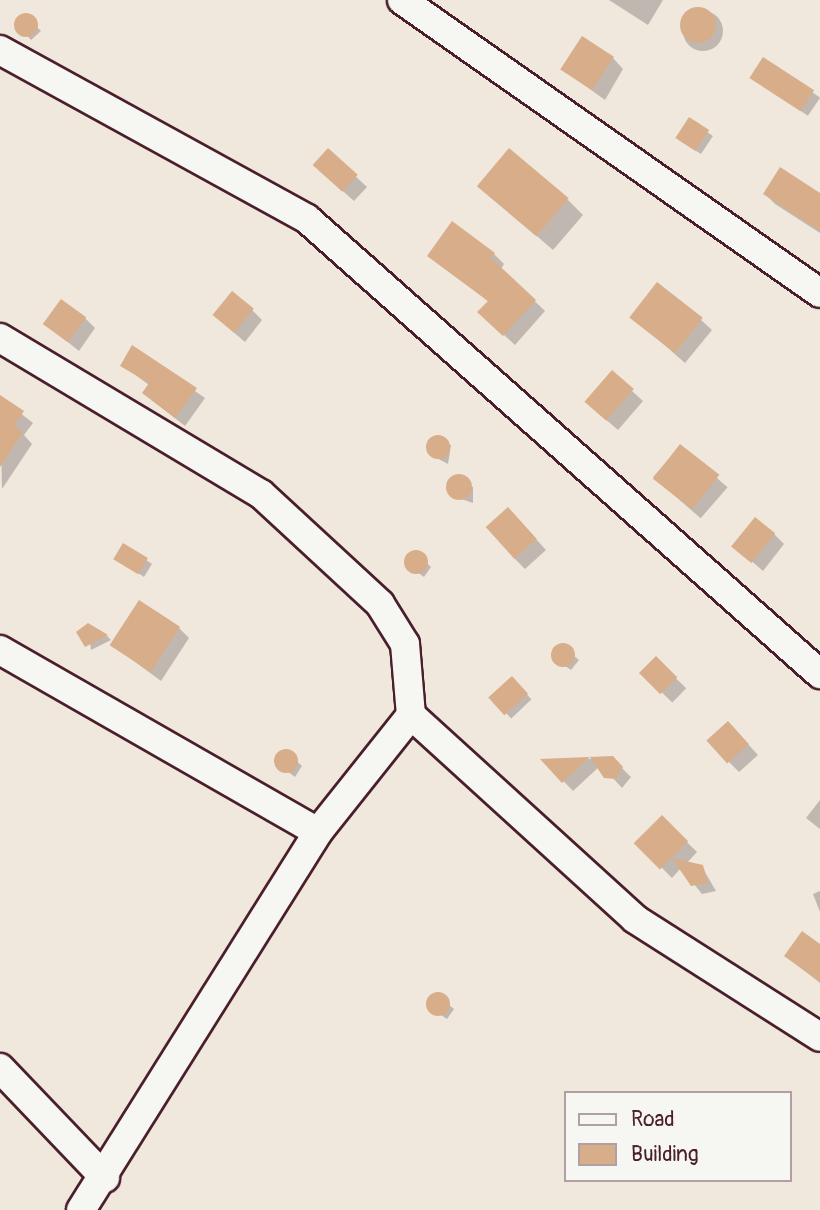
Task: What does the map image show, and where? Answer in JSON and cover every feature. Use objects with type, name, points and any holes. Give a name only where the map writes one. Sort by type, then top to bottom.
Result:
[{"type":"street","points":[[402,0],[820,293]]},
{"type":"street","points":[[0,50],[307,219],[820,674]]},
{"type":"street","points":[[0,338],[261,495],[380,604],[405,644],[411,715],[635,919],[820,1037]]},
{"type":"street","points":[[0,650],[318,832]]},
{"type":"street","points":[[82,1210],[105,1178],[318,832],[411,715]]},
{"type":"street","points":[[0,1068],[105,1178]]},
{"type":"building","points":[[698,7],[711,12],[716,25],[711,38],[698,43],[685,38],[680,25],[685,12]]},
{"type":"building","points":[[26,13],[34,17],[38,25],[34,33],[26,37],[18,33],[14,25],[18,17]]},
{"type":"building","points":[[582,36],[614,57],[592,90],[560,70]]},
{"type":"building","points":[[763,57],[814,90],[801,111],[749,78]]},
{"type":"building","points":[[689,117],[709,130],[696,151],[675,138]]},
{"type":"building","points":[[328,148],[358,175],[342,192],[313,165]]},
{"type":"building","points":[[509,148],[569,198],[537,236],[477,186]]},
{"type":"building","points":[[780,167],[820,193],[820,231],[763,194]]},
{"type":"building","points":[[452,221],[495,253],[491,258],[536,300],[503,336],[477,312],[488,301],[427,256]]},
{"type":"building","points":[[657,282],[703,318],[675,353],[629,317]]},
{"type":"building","points":[[232,291],[254,309],[234,333],[212,315]]},
{"type":"building","points":[[61,299],[86,317],[68,342],[43,324]]},
{"type":"building","points":[[132,345],[197,388],[175,418],[142,393],[149,383],[120,366]]},
{"type":"building","points":[[612,370],[634,389],[606,421],[584,402]]},
{"type":"building","points":[[0,395],[24,411],[14,426],[23,432],[0,467]]},
{"type":"building","points":[[438,435],[447,438],[450,447],[447,456],[438,459],[429,456],[426,447],[429,438]]},
{"type":"building","points":[[680,444],[719,475],[692,509],[653,479]]},
{"type":"building","points":[[459,474],[468,478],[472,487],[468,496],[459,500],[450,496],[446,487],[450,478]]},
{"type":"building","points":[[508,507],[537,539],[514,559],[486,527]]},
{"type":"building","points":[[755,517],[775,533],[751,563],[731,547]]},
{"type":"building","points":[[123,543],[148,558],[138,574],[113,559]]},
{"type":"building","points":[[416,550],[425,553],[428,562],[425,571],[416,574],[407,571],[404,562],[407,553]]},
{"type":"building","points":[[139,600],[180,627],[151,672],[110,645]]},
{"type":"building","points":[[88,623],[108,635],[85,647],[76,632]]},
{"type":"building","points":[[558,643],[568,643],[575,650],[575,660],[568,667],[558,667],[551,660],[551,650]]},
{"type":"building","points":[[656,656],[677,677],[660,694],[639,673]]},
{"type":"building","points":[[512,676],[528,694],[504,715],[488,697]]},
{"type":"building","points":[[728,721],[749,744],[727,763],[706,740]]},
{"type":"building","points":[[286,749],[295,752],[298,761],[295,770],[286,773],[277,770],[274,761],[277,752]]},
{"type":"building","points":[[613,756],[623,767],[616,779],[604,778],[590,757],[562,783],[540,759]]},
{"type":"building","points":[[662,815],[688,841],[660,869],[634,843]]},
{"type":"building","points":[[672,858],[703,865],[708,883],[691,886]]},
{"type":"building","points":[[802,931],[820,944],[820,982],[784,956]]},
{"type":"building","points":[[438,992],[447,995],[450,1004],[447,1013],[438,1016],[429,1013],[426,1004],[429,995]]}]
